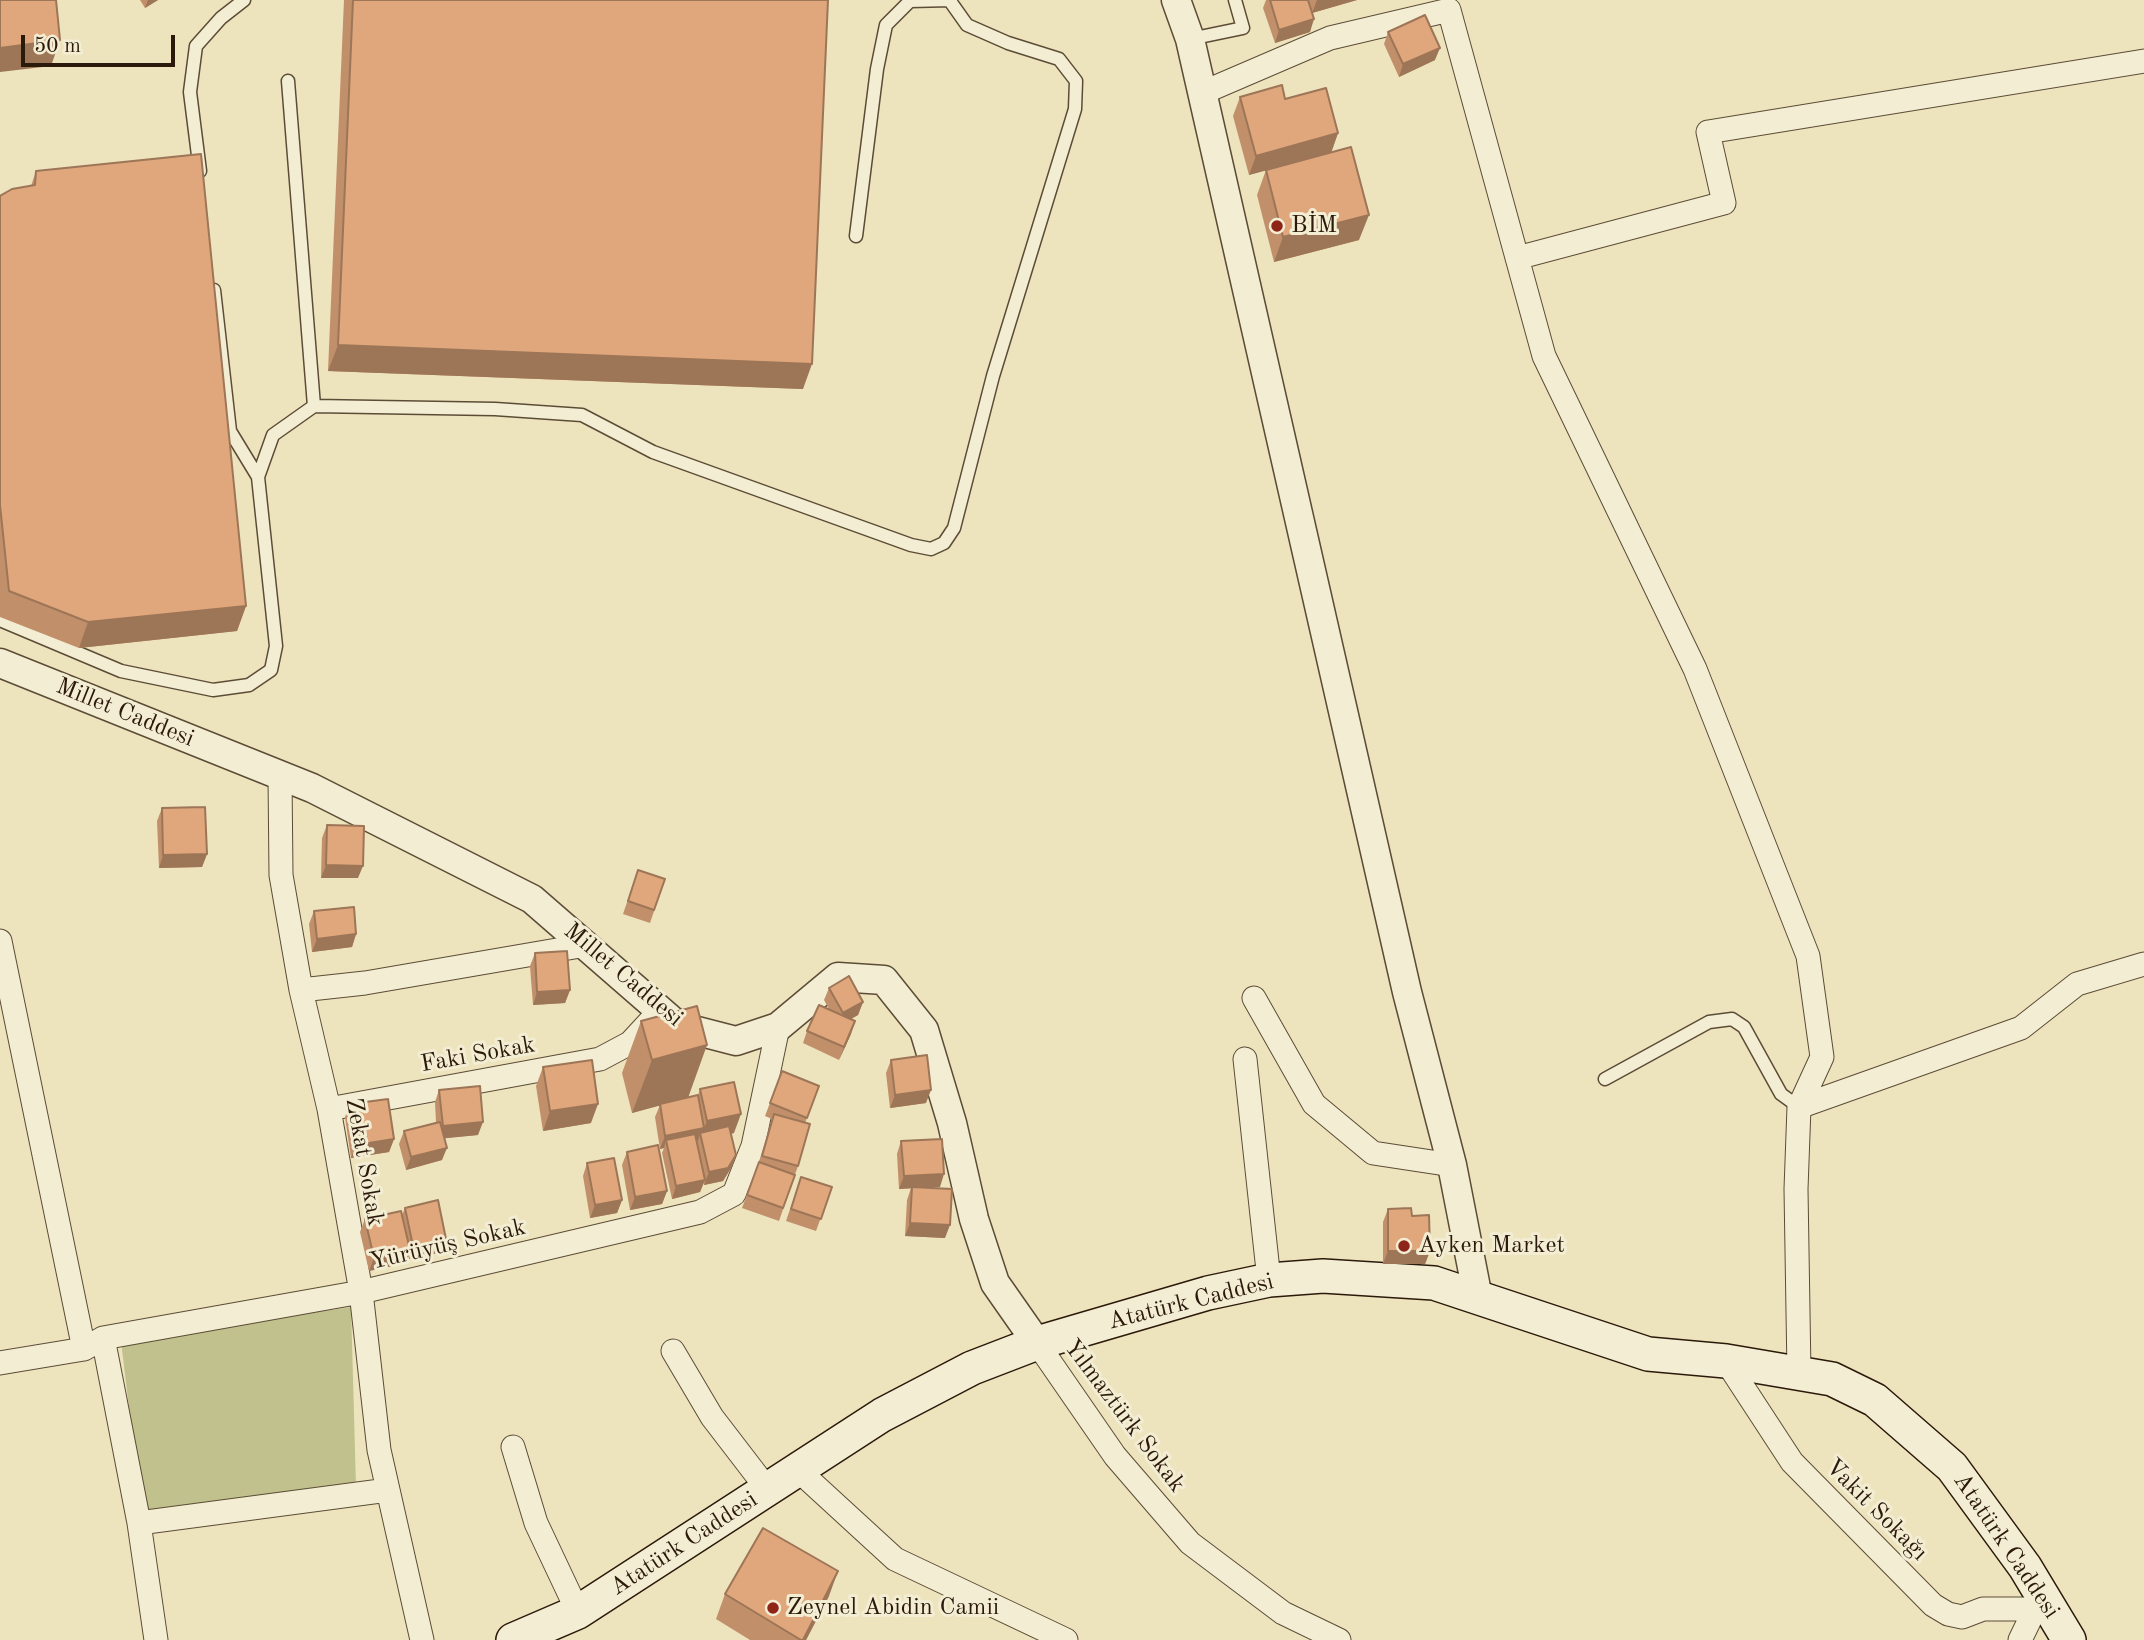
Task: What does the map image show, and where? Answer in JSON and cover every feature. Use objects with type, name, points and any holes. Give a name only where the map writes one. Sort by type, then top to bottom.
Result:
[{"type":"main road","name":"Atatürk Caddesi","points":[[513,1640],[578,1612],[882,1415],[929,1388],[1037,1343],[1208,1293],[1269,1280],[1323,1276],[1434,1283],[1648,1354],[1726,1361],[1832,1379],[1875,1400],[1952,1467],[2025,1567],[2041,1605],[2069,1640]]},
{"type":"street","points":[[1176,0],[1190,39],[1407,992],[1452,1165],[1478,1298]]},
{"type":"street","points":[[1202,93],[1330,38],[1449,10],[1544,356],[1695,669],[1808,956],[1822,1057],[1799,1107],[1796,1189],[1799,1373]]},
{"type":"street","points":[[1517,258],[1724,204],[1708,132],[2144,61]]},
{"type":"street","name":"Millet Caddesi","points":[[0,663],[312,788],[532,899],[678,1026],[736,1041],[778,1027],[838,977],[884,980],[924,1030],[952,1123],[974,1219],[995,1283],[1037,1343]]},
{"type":"street","name":"Zekat Sokak","points":[[280,776],[281,875],[301,990],[329,1109],[361,1292],[379,1450],[422,1640]]},
{"type":"street","points":[[0,941],[94,1344],[139,1522],[156,1640]]},
{"type":"street","points":[[301,990],[440,971],[586,946]]},
{"type":"street","points":[[1799,1107],[2021,1028],[2077,984],[2144,964]]},
{"type":"street","points":[[1254,998],[1314,1104],[1373,1153],[1452,1165]]},
{"type":"street","name":"Faki Sokak","points":[[329,1109],[600,1059],[630,1043],[661,1010]]},
{"type":"street","name":"Yürüyüş Sokak","points":[[0,1363],[361,1292],[700,1212],[734,1194],[754,1146],[778,1027]]},
{"type":"street","points":[[1245,1059],[1269,1280]]},
{"type":"street","name":"Yılmaztürk Sokak","points":[[1037,1343],[1115,1456],[1190,1543],[1283,1613],[1339,1640]]},
{"type":"street","points":[[673,1351],[712,1417],[768,1490]]},
{"type":"street","name":"Vakit Sokağı","points":[[1726,1361],[1792,1462],[1933,1605],[1948,1614],[1962,1617],[1983,1609],[2041,1605]]},
{"type":"street","points":[[513,1447],[536,1523],[578,1612]]},
{"type":"street","points":[[798,1470],[895,1559],[1066,1640]]},
{"type":"street","points":[[139,1522],[388,1490]]},
{"type":"street","points":[[2020,1640],[2041,1605]]},
{"type":"lane","points":[[201,182],[190,92],[196,46],[221,18],[244,0]]},
{"type":"lane","points":[[258,477],[273,435],[314,406],[495,409],[582,415],[653,452],[911,545],[931,549],[944,543],[954,527],[993,376],[1075,108],[1076,81],[1059,59],[1007,43],[967,25],[951,0],[910,1],[886,25],[877,69],[856,236]]},
{"type":"lane","points":[[1190,39],[1243,28],[1235,0]]},
{"type":"lane","points":[[288,82],[314,406]]},
{"type":"lane","points":[[0,620],[121,671],[213,690],[249,685],[271,670],[276,646],[258,477],[230,431],[212,273]]},
{"type":"lane","points":[[1605,1079],[1709,1021],[1732,1019],[1744,1027],[1781,1094],[1799,1107]]},
{"type":"green space","points":[[351,1307],[356,1487],[142,1515],[121,1341]]},
{"type":"building","points":[[0,0],[56,0],[60,40],[0,48]]},
{"type":"building","points":[[353,0],[828,0],[812,364],[338,345]]},
{"type":"building","points":[[1270,0],[1308,0],[1314,19],[1279,30]]},
{"type":"building","points":[[1425,15],[1440,48],[1403,64],[1388,32]]},
{"type":"building","points":[[1282,85],[1285,99],[1326,88],[1338,133],[1256,156],[1240,97]]},
{"type":"building","points":[[1351,147],[1369,215],[1283,237],[1266,170]]},
{"type":"building","points":[[201,154],[246,606],[88,622],[9,591],[0,505],[0,196],[12,189],[35,185],[36,171]]},
{"type":"building","points":[[205,807],[207,854],[163,855],[162,808]]},
{"type":"building","points":[[327,825],[364,826],[363,866],[326,865]]},
{"type":"building","points":[[638,870],[665,879],[654,910],[628,901]]},
{"type":"building","points":[[354,907],[356,934],[317,939],[314,911]]},
{"type":"building","points":[[567,951],[570,990],[537,992],[535,953]]},
{"type":"building","points":[[849,976],[863,1002],[843,1013],[829,988]]},
{"type":"building","points":[[819,1005],[855,1021],[844,1047],[807,1031]]},
{"type":"building","points":[[697,1006],[707,1045],[652,1060],[641,1021]]},
{"type":"building","points":[[927,1055],[931,1090],[895,1095],[891,1060]]},
{"type":"building","points":[[592,1060],[598,1104],[550,1111],[543,1067]]},
{"type":"building","points":[[782,1071],[819,1086],[807,1118],[770,1103]]},
{"type":"building","points":[[734,1082],[741,1114],[707,1121],[700,1089]]},
{"type":"building","points":[[480,1086],[483,1122],[443,1126],[439,1090]]},
{"type":"building","points":[[698,1095],[704,1128],[665,1136],[660,1104]]},
{"type":"building","points":[[388,1099],[394,1139],[356,1145],[350,1104]]},
{"type":"building","points":[[774,1114],[810,1124],[798,1166],[762,1156]]},
{"type":"building","points":[[440,1122],[447,1148],[411,1157],[404,1131]]},
{"type":"building","points":[[729,1126],[736,1155],[728,1168],[709,1172],[700,1133]]},
{"type":"building","points":[[695,1134],[705,1180],[676,1186],[666,1140]]},
{"type":"building","points":[[942,1139],[944,1174],[904,1176],[901,1141]]},
{"type":"building","points":[[658,1145],[667,1191],[635,1197],[627,1152]]},
{"type":"building","points":[[614,1158],[622,1200],[595,1205],[587,1163]]},
{"type":"building","points":[[759,1162],[795,1175],[783,1208],[747,1195]]},
{"type":"building","points":[[801,1177],[832,1187],[821,1219],[791,1209]]},
{"type":"building","points":[[912,1187],[952,1189],[950,1225],[910,1223]]},
{"type":"building","points":[[438,1200],[446,1239],[413,1246],[405,1208]]},
{"type":"building","points":[[1411,1208],[1412,1216],[1429,1215],[1430,1251],[1388,1251],[1388,1209]]},
{"type":"building","points":[[401,1211],[410,1250],[374,1258],[365,1219]]},
{"type":"building","name":"Zeynel Abidin Camii","points":[[763,1528],[838,1571],[803,1640],[725,1594]]},
{"type":"place","name":"BİM","points":[[1277,226]]},
{"type":"place","name":"Ayken Market","points":[[1404,1246]]},
{"type":"place","name":"Zeynel Abidin Camii","points":[[773,1608]]}]
